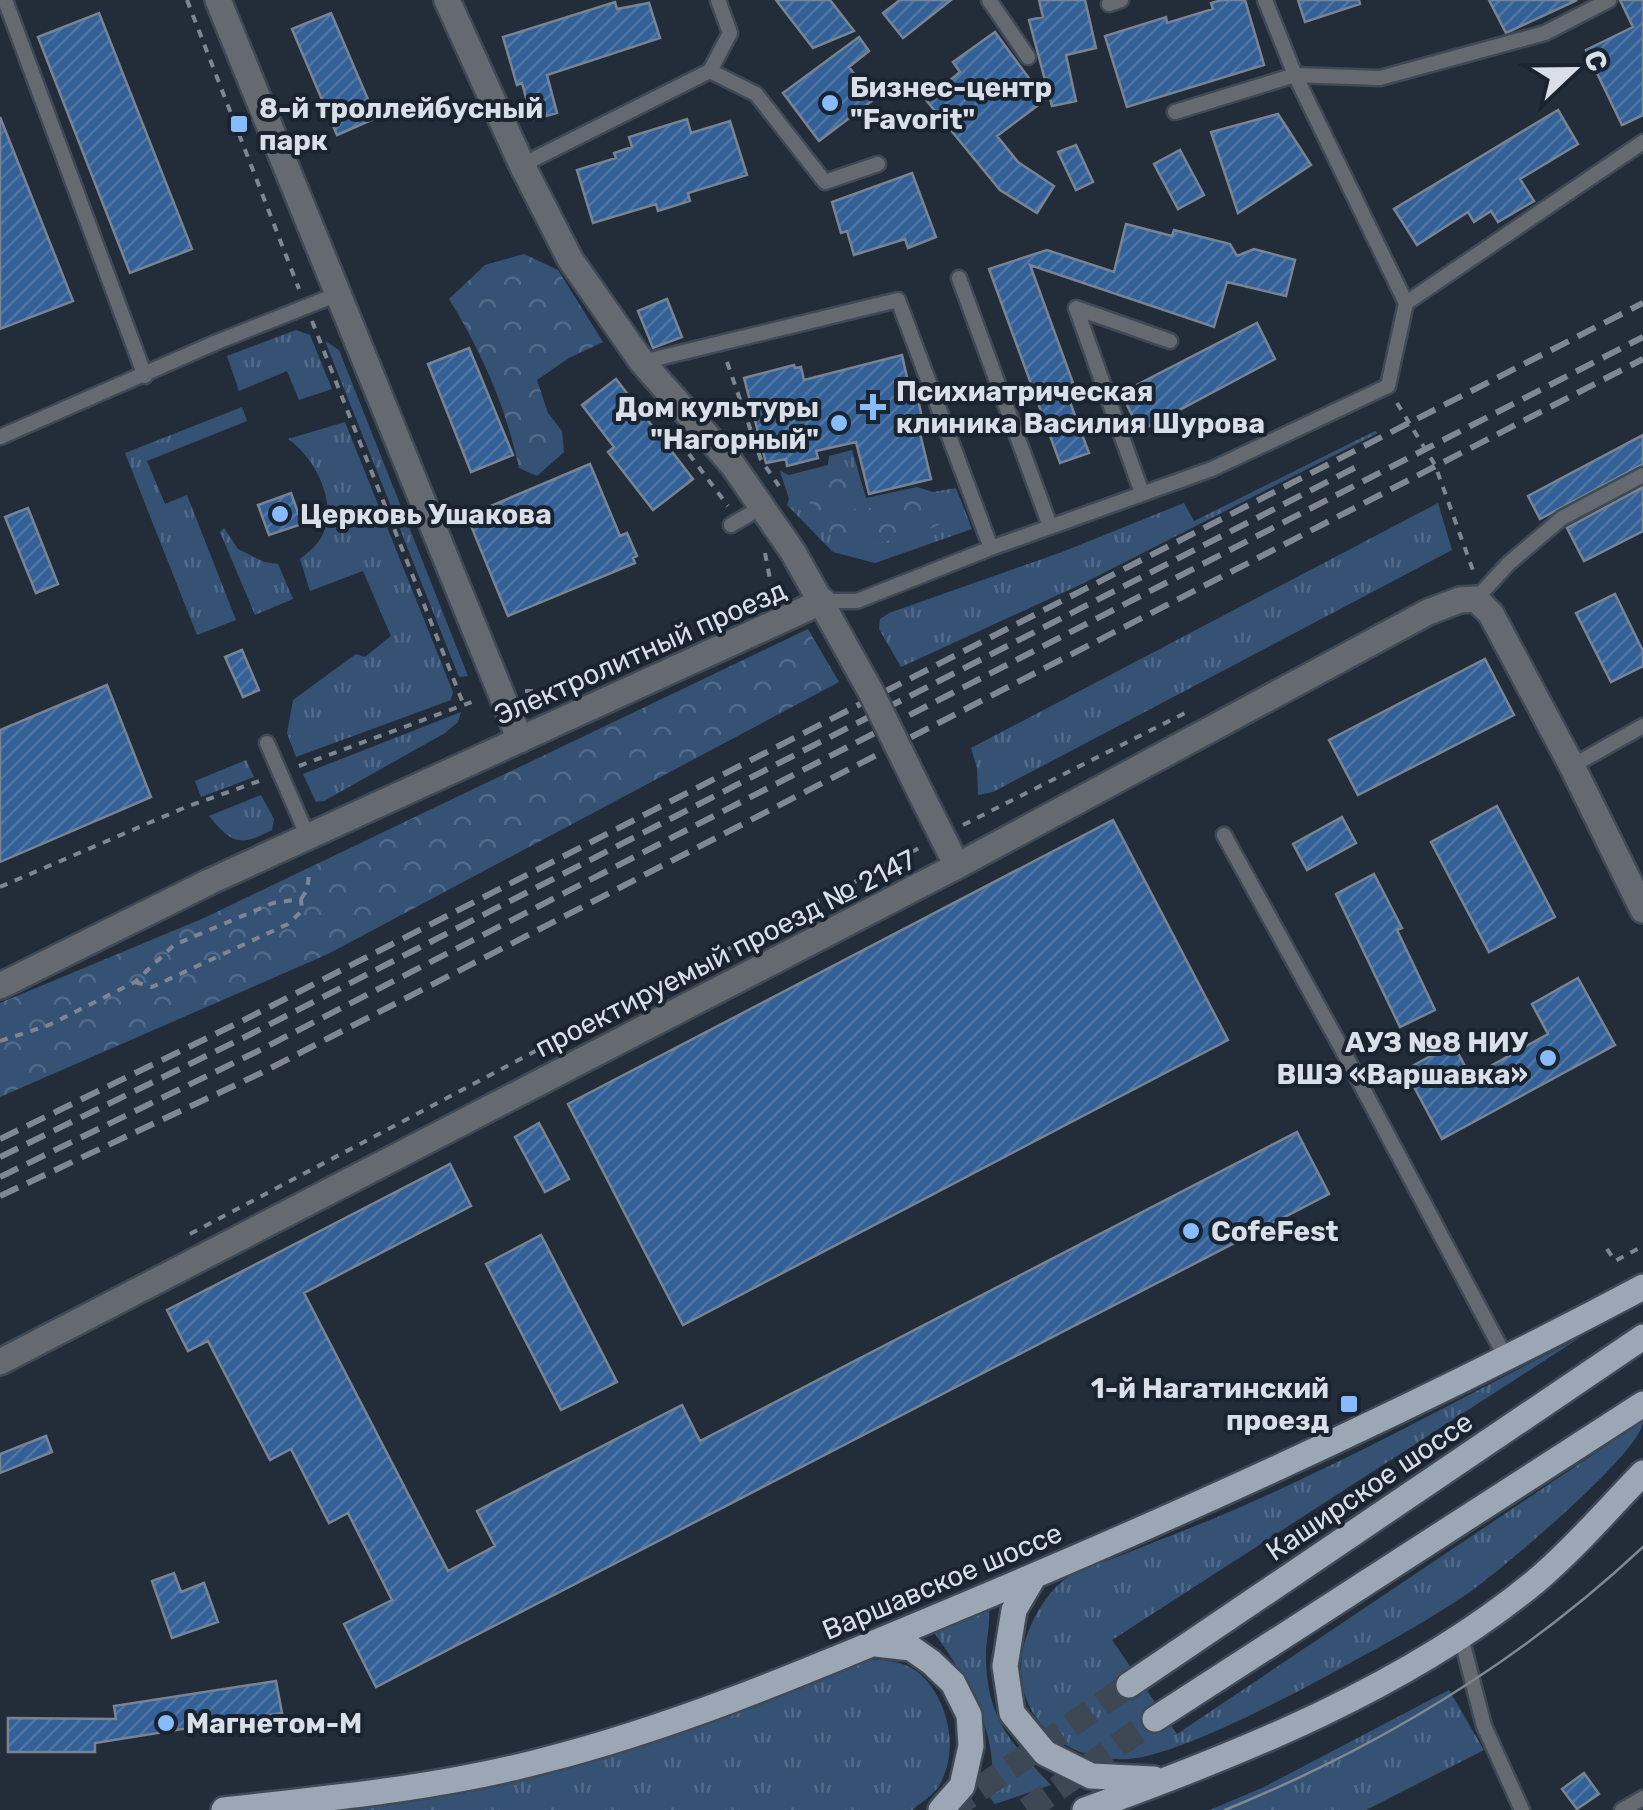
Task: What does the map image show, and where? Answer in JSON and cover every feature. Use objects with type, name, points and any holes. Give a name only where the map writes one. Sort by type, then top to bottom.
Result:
[{"type":"main road","name":"Варшавское шоссе","points":[[224,1810],[387,1791],[540,1762],[691,1715],[1034,1576],[1345,1439],[1643,1287]]},
{"type":"main road","name":"Каширское шоссе","points":[[1129,1686],[1643,1336]]},
{"type":"main road","points":[[1155,1719],[1643,1404]]},
{"type":"main road","points":[[1085,1810],[1236,1755],[1420,1662],[1537,1580],[1643,1473]]},
{"type":"main road","points":[[1034,1576],[1014,1610],[1005,1666],[1012,1713],[1045,1753],[1091,1776],[1168,1780]]},
{"type":"main road","points":[[872,1644],[910,1648],[931,1662],[953,1683],[969,1716],[971,1746],[962,1786],[941,1810]]},
{"type":"street","points":[[218,0],[520,740]]},
{"type":"street","name":"Электролитный проезд","points":[[0,986],[211,881],[823,601],[744,517],[732,464],[642,362],[570,259],[522,165],[447,0]]},
{"type":"street","points":[[1469,589],[1492,614],[1643,910]]},
{"type":"street","name":"проектируемый проезд № 2147","points":[[0,1362],[957,866],[1428,612],[1460,600],[1469,589]]},
{"type":"street","points":[[823,601],[957,866]]},
{"type":"lane","points":[[5,0],[145,376]]},
{"type":"lane","points":[[522,165],[710,72],[730,33],[718,0]]},
{"type":"lane","points":[[989,0],[1028,57]]},
{"type":"lane","points":[[823,601],[857,601],[990,548],[1212,469],[1388,386],[1406,303],[1295,75],[1265,0]]},
{"type":"lane","points":[[1175,112],[1295,75],[1380,78],[1545,33],[1609,0]]},
{"type":"lane","points":[[710,72],[756,94],[826,182],[878,164]]},
{"type":"lane","points":[[1406,303],[1643,142]]},
{"type":"lane","points":[[959,278],[1050,526]]},
{"type":"lane","points":[[0,437],[338,294]]},
{"type":"lane","points":[[642,362],[898,300],[990,548]]},
{"type":"lane","points":[[1142,494],[1076,308],[1170,341]]},
{"type":"lane","points":[[1469,589],[1508,564],[1562,518],[1643,475]]},
{"type":"lane","points":[[1572,766],[1643,726]]},
{"type":"lane","points":[[267,743],[308,837]]},
{"type":"lane","points":[[1224,835],[1506,1360]]},
{"type":"lane","points":[[1460,1636],[1484,1726],[1522,1810]]},
{"type":"lane","points":[[1622,1810],[1643,1798]]},
{"type":"path","points":[[188,0],[464,705]]},
{"type":"path","points":[[721,343],[761,460],[779,484]]},
{"type":"path","points":[[1388,386],[1435,465],[1450,502],[1476,577],[1469,589]]},
{"type":"path","points":[[683,447],[744,517],[764,553],[774,595],[786,620]]},
{"type":"path","points":[[0,887],[186,807],[500,691],[550,691],[774,595]]},
{"type":"path","points":[[550,691],[563,720]]},
{"type":"path","points":[[176,1241],[942,836],[1204,704]]},
{"type":"path","points":[[135,982],[152,987],[288,924],[302,911],[301,899],[309,875]]},
{"type":"path","points":[[0,1041],[49,1025],[135,982],[174,945],[274,903],[301,899]]},
{"type":"path","points":[[1607,1248],[1614,1261],[1643,1246]]},
{"type":"green space","points":[[524,254],[558,270],[603,342],[569,358],[537,380],[548,413],[562,431],[564,452],[537,476],[519,468],[492,381],[449,299],[485,265]]},
{"type":"green space","points":[[296,330],[310,335],[332,389],[299,400],[287,371],[239,391],[227,356]]},
{"type":"green space","points":[[325,341],[339,350],[468,676],[459,677]]},
{"type":"green space","points":[[242,407],[247,421],[147,461],[165,504],[187,495],[236,620],[197,635],[125,453]]},
{"type":"green space","points":[[345,422],[453,692],[451,700],[296,757],[287,733],[293,700],[356,654],[365,657],[391,636],[363,571],[310,591],[300,559],[320,539],[328,510],[315,469],[288,439]]},
{"type":"green space","points":[[1375,431],[1378,433],[1082,584],[901,667],[879,629],[880,619],[889,613],[1062,552],[1184,503],[1194,521]]},
{"type":"green space","points":[[852,450],[866,498],[917,487],[933,492],[956,488],[972,529],[875,563],[833,552],[787,505],[789,499],[780,471],[789,475],[828,465],[829,456]]},
{"type":"green space","points":[[844,460],[855,487],[854,509],[921,497],[944,504],[952,516],[906,538],[856,546],[831,534],[797,484],[824,478]]},
{"type":"green space","points":[[1438,503],[1452,550],[993,792],[978,795],[971,748]]},
{"type":"green space","points":[[224,528],[238,549],[264,562],[278,564],[293,599],[255,615],[220,532]]},
{"type":"green space","points":[[808,629],[839,682],[328,954],[0,1097],[0,1003],[204,918]]},
{"type":"green space","points":[[461,712],[458,722],[445,733],[316,802],[303,774]]},
{"type":"green space","points":[[246,760],[254,777],[201,797],[195,781]]},
{"type":"green space","points":[[261,795],[274,819],[272,830],[252,839],[231,837],[209,816]]},
{"type":"green space","points":[[1581,1337],[1112,1640],[1177,1734],[1643,1421],[1637,1436],[1595,1484],[1467,1594],[1268,1707],[1150,1755],[1128,1759],[1076,1750],[1038,1720],[1021,1677],[1023,1652],[1042,1605],[1068,1577],[1280,1489]]},
{"type":"green space","points":[[981,1610],[989,1611],[987,1673],[995,1710],[1011,1740],[1051,1785],[995,1804],[990,1798],[991,1754],[980,1711],[935,1634],[937,1628]]},
{"type":"green space","points":[[867,1659],[894,1662],[919,1673],[930,1684],[945,1713],[950,1745],[944,1776],[934,1793],[912,1810],[316,1810]]},
{"type":"green space","points":[[1449,1690],[1484,1750],[1366,1810],[1210,1810],[1264,1787]]},
{"type":"building","points":[[776,0],[830,0],[854,31],[813,48]]},
{"type":"building","points":[[900,0],[951,0],[903,38],[883,13]]},
{"type":"building","points":[[1039,0],[1085,0],[1096,48],[1066,55],[1076,101],[1052,106],[1029,20],[1043,17]]},
{"type":"building","points":[[1245,0],[1264,65],[1127,107],[1105,36],[1166,17],[1167,23],[1213,9],[1211,3]]},
{"type":"building","points":[[1298,0],[1359,0],[1360,4],[1305,22]]},
{"type":"building","points":[[1489,0],[1577,0],[1506,33]]},
{"type":"building","points":[[1620,0],[1643,0],[1643,115],[1622,125],[1586,50],[1633,27]]},
{"type":"building","points":[[615,2],[617,9],[649,3],[660,38],[547,75],[557,113],[532,120],[503,37]]},
{"type":"building","points":[[99,13],[192,249],[130,273],[38,37]]},
{"type":"building","points":[[331,13],[376,118],[337,135],[292,29]]},
{"type":"building","points":[[995,32],[1045,100],[997,136],[1018,162],[1054,186],[1037,213],[1000,190],[926,100],[960,72],[953,62]]},
{"type":"building","name":"Бизнес-центр \"Favorit\"","points":[[859,37],[869,51],[849,67],[873,100],[819,141],[783,93]]},
{"type":"building","points":[[1558,110],[1578,144],[1520,179],[1534,201],[1498,222],[1491,211],[1474,222],[1468,212],[1417,245],[1394,209]]},
{"type":"building","points":[[1278,114],[1311,165],[1238,213],[1211,132]]},
{"type":"building","points":[[0,117],[73,301],[0,329]]},
{"type":"building","points":[[687,119],[691,133],[730,121],[747,175],[688,193],[690,201],[658,211],[656,204],[593,223],[577,170],[616,158],[614,153],[632,147],[629,137]]},
{"type":"building","points":[[1076,145],[1093,182],[1076,190],[1058,152]]},
{"type":"building","points":[[1180,150],[1204,195],[1178,209],[1154,164]]},
{"type":"building","points":[[912,173],[936,237],[908,248],[905,239],[854,255],[847,231],[841,233],[832,202]]},
{"type":"building","points":[[1126,224],[1172,236],[1174,230],[1230,244],[1237,256],[1254,249],[1295,260],[1286,296],[1227,282],[1214,327],[1030,265],[1073,383],[1064,386],[1089,453],[1060,463],[989,269],[1047,250],[1114,272]]},
{"type":"building","points":[[667,299],[682,337],[653,348],[638,311]]},
{"type":"building","points":[[1257,323],[1275,359],[1140,431],[1121,393]]},
{"type":"building","points":[[469,348],[513,455],[471,472],[428,364]]},
{"type":"building","name":"Дом культуры \"Нагорный\"","points":[[902,355],[912,400],[918,399],[923,423],[918,425],[931,479],[869,494],[856,442],[816,451],[818,458],[787,466],[786,459],[766,463],[744,378],[794,365],[801,367],[804,380]]},
{"type":"building","points":[[616,379],[693,479],[653,510],[608,452],[614,447],[582,405]]},
{"type":"building","points":[[1643,435],[1643,464],[1540,519],[1528,496]]},
{"type":"building","points":[[590,464],[620,536],[627,533],[637,556],[633,558],[635,563],[508,616],[467,516]]},
{"type":"building","points":[[1643,487],[1643,531],[1584,561],[1567,528]]},
{"type":"building","name":"Церковь Ушакова","points":[[291,493],[302,524],[269,535],[258,505]]},
{"type":"building","points":[[28,508],[58,584],[36,593],[5,517]]},
{"type":"building","points":[[1615,594],[1643,651],[1643,666],[1611,682],[1576,613]]},
{"type":"building","points":[[242,650],[259,690],[243,697],[225,657]]},
{"type":"building","points":[[1485,659],[1514,715],[1358,795],[1329,740]]},
{"type":"building","points":[[107,685],[151,797],[0,862],[0,730]]},
{"type":"building","points":[[1497,806],[1555,917],[1489,952],[1431,842]]},
{"type":"building","points":[[1342,817],[1356,843],[1307,870],[1293,844]]},
{"type":"building","points":[[1113,820],[1228,1040],[683,1325],[568,1104]]},
{"type":"building","points":[[1374,874],[1402,928],[1397,930],[1435,1010],[1400,1027],[1336,894]]},
{"type":"building","name":"АУЗ №8 НИУ ВШЭ «Варшавка»","points":[[1578,978],[1615,1045],[1442,1139],[1405,1070],[1453,1044],[1471,1077],[1548,1034],[1532,1004]]},
{"type":"building","points":[[539,1123],[569,1179],[545,1192],[515,1137]]},
{"type":"building","points":[[1297,1132],[1329,1194],[376,1687],[344,1624],[392,1600],[348,1513],[329,1523],[291,1449],[270,1460],[208,1341],[188,1351],[167,1310],[450,1164],[471,1206],[304,1293],[448,1571],[495,1546],[477,1511],[682,1405],[700,1441]]},
{"type":"building","points":[[541,1235],[617,1382],[561,1410],[486,1264]]},
{"type":"building","points":[[46,1436],[52,1452],[0,1473],[0,1454]]},
{"type":"building","points":[[174,1573],[181,1592],[204,1583],[218,1622],[172,1638],[152,1581]]},
{"type":"building","points":[[276,1681],[282,1713],[95,1743],[95,1752],[8,1752],[8,1718],[116,1719],[114,1706]]},
{"type":"building","points":[[1584,1773],[1599,1794],[1577,1809],[1562,1789]]},
{"type":"tunnel","points":[[949,1810],[1129,1685]]},
{"type":"tunnel","points":[[1027,1810],[1155,1719]]},
{"type":"tram line","points":[[1225,1810],[1339,1758],[1446,1698],[1548,1627],[1643,1547]]},
{"type":"railway","points":[[0,1139],[242,1021],[1643,303]]},
{"type":"railway","points":[[0,1177],[256,1052],[1643,337]]},
{"type":"railway","points":[[0,1196],[261,1073],[1643,359]]},
{"type":"railway","points":[[0,1157],[249,1035],[1362,464]]},
{"type":"place","name":"Бизнес-центр \"Favorit\"","points":[[830,103]]},
{"type":"place","name":"8-й троллейбусный парк","points":[[239,124]]},
{"type":"place","name":"Психиатрическая клиника Василия Шурова","points":[[873,407]]},
{"type":"place","name":"Дом культуры \"Нагорный\"","points":[[839,423]]},
{"type":"place","name":"Церковь Ушакова","points":[[280,514]]},
{"type":"place","name":"АУЗ №8 НИУ ВШЭ «Варшавка»","points":[[1548,1058]]},
{"type":"place","name":"CofeFest","points":[[1191,1231]]},
{"type":"place","name":"1-й Нагатинский проезд","points":[[1349,1404]]},
{"type":"place","name":"Магнетом-М","points":[[166,1723]]}]
